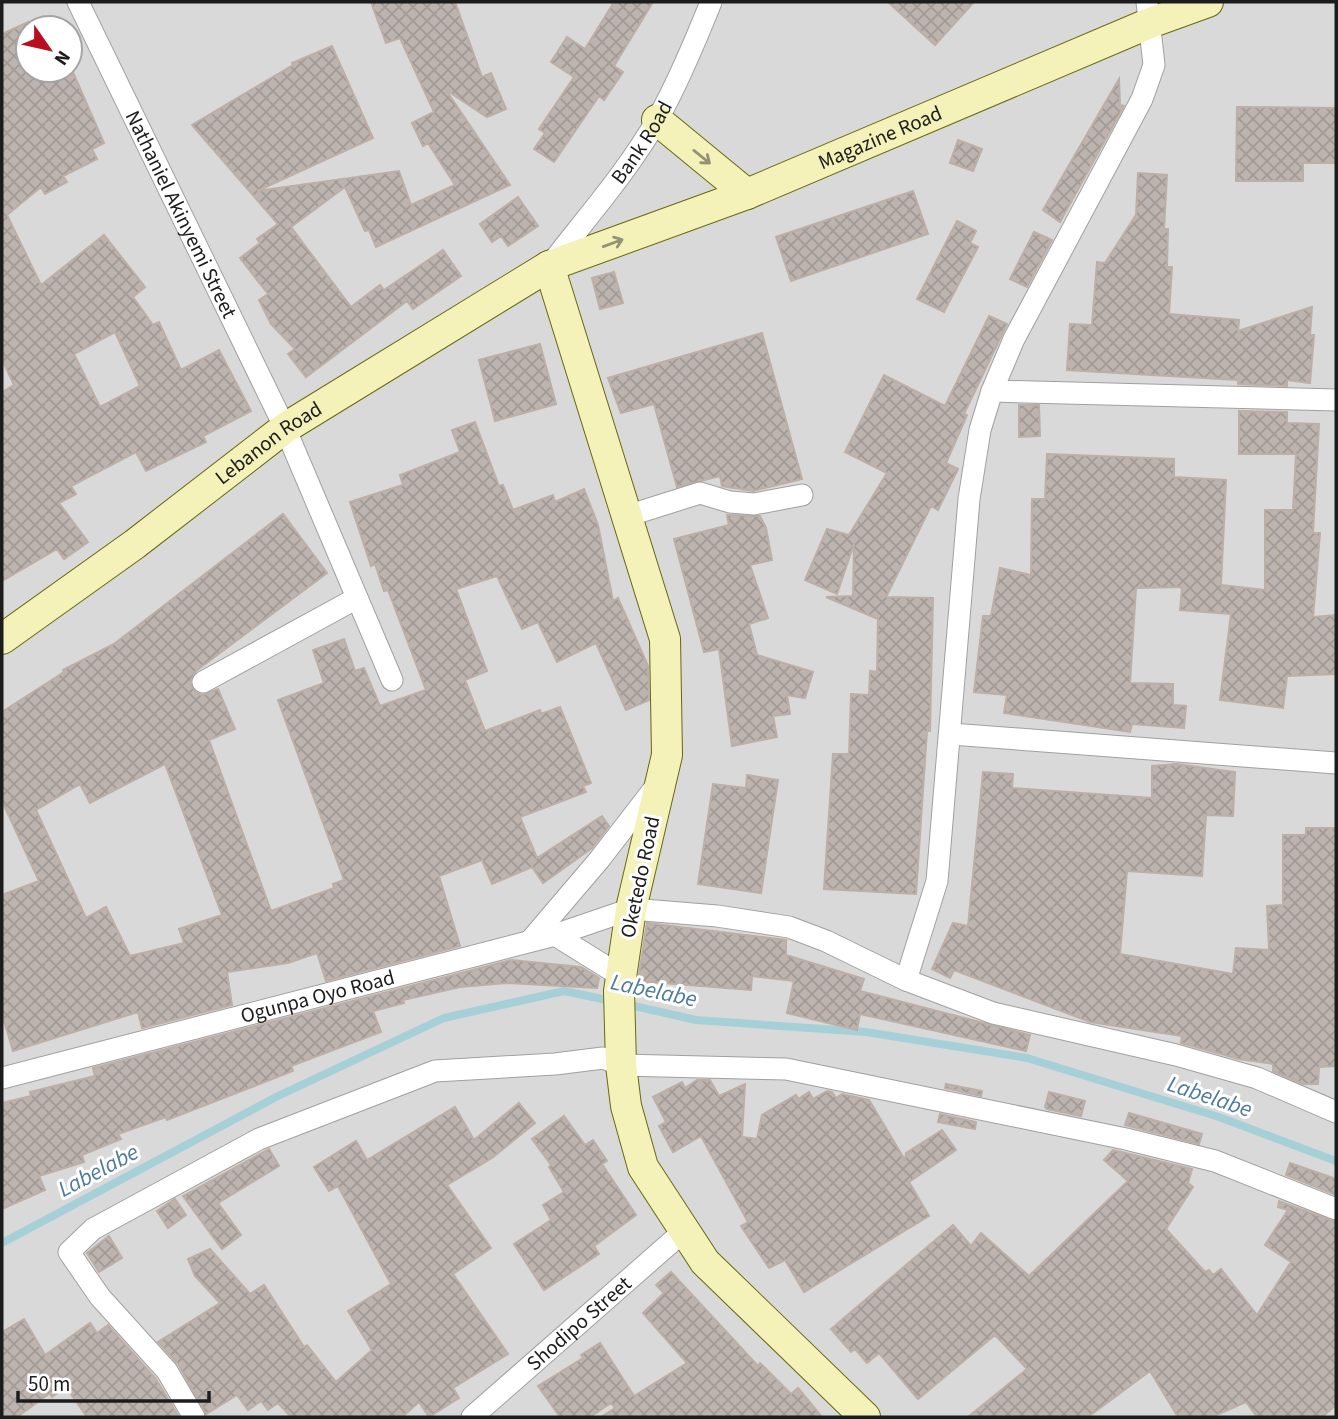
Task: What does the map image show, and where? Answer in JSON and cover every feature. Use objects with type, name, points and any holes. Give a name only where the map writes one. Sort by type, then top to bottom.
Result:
[{"type":"main road","name":"Magazine Road","points":[[549,266],[747,194],[1148,13],[1208,2]]},
{"type":"main road","points":[[657,120],[747,194]]},
{"type":"main road","name":"Lebanon Road","points":[[2,639],[135,544],[285,428],[549,266]]},
{"type":"main road","name":"Oketedo Road","points":[[549,266],[666,639],[667,755],[631,909],[620,984],[620,1058],[626,1106],[643,1167],[705,1262],[865,1417]]},
{"type":"street","name":"Nathaniel Akinyemi Street","points":[[78,2],[285,428],[392,680]]},
{"type":"street","name":"Bank Road","points":[[549,266],[622,173],[657,120],[694,47],[711,2]]},
{"type":"street","points":[[905,980],[937,881],[969,499],[980,430],[992,391],[1014,339],[1142,99],[1154,65],[1148,13]]},
{"type":"street","points":[[992,391],[1336,400]]},
{"type":"street","points":[[627,516],[700,493],[730,502],[754,504],[802,495]]},
{"type":"street","points":[[203,682],[357,598]]},
{"type":"street","points":[[951,733],[1336,762]]},
{"type":"street","points":[[530,941],[599,860],[662,778]]},
{"type":"street","points":[[631,909],[718,916],[789,927],[826,941],[905,980],[993,1013],[1176,1055],[1257,1079],[1336,1112]]},
{"type":"street","name":"Ogunpa Oyo Road","points":[[2,1078],[555,936],[631,909]]},
{"type":"street","points":[[555,936],[620,984]]},
{"type":"street","points":[[194,1417],[167,1371],[100,1297],[69,1252],[93,1229],[259,1139],[435,1071],[555,1064],[603,1058],[786,1069],[1126,1139],[1215,1161],[1336,1209]]},
{"type":"street","name":"Shodipo Street","points":[[472,1417],[684,1231]]},
{"type":"shaded area","points":[[2,2],[1336,2],[1336,1417],[2,1417]]},
{"type":"building","points":[[371,2],[455,2],[482,77],[491,73],[506,109],[487,117],[446,90],[510,185],[376,247],[369,230],[365,231],[345,187],[291,227],[351,307],[380,285],[384,290],[443,250],[461,276],[413,309],[407,301],[306,377],[288,354],[295,349],[271,324],[259,300],[268,294],[240,258],[260,243],[257,239],[278,224],[192,125],[293,65],[292,63],[332,46],[373,138],[257,191],[399,171],[411,205],[455,185],[428,143],[423,146],[412,123],[434,112],[400,38],[386,43]]},
{"type":"building","points":[[614,2],[653,2],[614,66],[623,72],[604,100],[599,96],[554,162],[534,149],[545,133],[539,129],[574,77],[551,62],[567,37],[585,49]]},
{"type":"building","points":[[888,2],[974,2],[935,45]]},
{"type":"building","points":[[14,28],[14,84],[78,84],[104,143],[92,149],[97,159],[63,176],[67,182],[45,194],[41,187],[7,215],[41,285],[104,235],[145,287],[133,297],[153,325],[159,322],[181,370],[219,350],[251,411],[203,436],[206,442],[146,471],[136,452],[71,486],[76,494],[59,503],[88,542],[64,559],[57,549],[2,581],[2,392],[14,385],[2,359],[2,34]],"holes":[[[115,332],[140,386],[100,407],[74,354]]]},
{"type":"building","points":[[1119,79],[1120,105],[1124,106],[1060,222],[1043,210]]},
{"type":"building","points":[[1237,107],[1336,108],[1336,163],[1303,163],[1303,181],[1236,181]]},
{"type":"building","points":[[958,140],[982,149],[973,171],[950,163]]},
{"type":"building","points":[[1138,173],[1167,175],[1164,229],[1168,229],[1167,267],[1172,267],[1169,314],[1239,320],[1238,331],[1312,307],[1310,335],[1314,335],[1310,383],[1287,380],[1287,386],[1238,384],[1238,380],[1067,370],[1070,324],[1092,325],[1097,262],[1105,263],[1136,215]]},
{"type":"building","points":[[913,191],[928,234],[791,281],[776,237]]},
{"type":"building","points":[[518,197],[538,226],[508,246],[501,236],[492,242],[480,224]]},
{"type":"building","points":[[957,221],[976,231],[970,243],[978,247],[944,312],[917,299]]},
{"type":"building","points":[[1034,232],[1052,240],[1027,287],[1010,279]]},
{"type":"building","points":[[614,272],[623,303],[600,309],[592,278]]},
{"type":"building","points":[[989,316],[1007,324],[964,414],[967,415],[946,463],[958,469],[938,510],[931,506],[886,597],[933,598],[930,731],[927,731],[916,894],[824,889],[833,754],[849,754],[851,694],[869,695],[870,671],[877,672],[878,619],[826,597],[853,596],[854,544],[837,594],[805,580],[827,529],[849,535],[887,473],[845,452],[884,375],[945,406]]},
{"type":"building","points":[[762,333],[802,479],[753,491],[722,486],[720,476],[677,487],[654,404],[621,413],[608,378]]},
{"type":"building","points":[[540,344],[556,404],[495,421],[479,360]]},
{"type":"building","points":[[1019,405],[1039,405],[1040,436],[1019,437]]},
{"type":"building","points":[[1239,411],[1287,412],[1287,423],[1319,424],[1313,533],[1320,533],[1313,617],[1336,615],[1336,674],[1287,676],[1283,708],[1220,700],[1231,614],[1180,610],[1182,587],[1136,588],[1130,683],[1173,684],[1173,705],[1186,706],[1184,728],[1132,724],[1130,732],[1004,713],[1007,695],[974,692],[983,616],[991,616],[1000,568],[1031,575],[1032,499],[1045,499],[1047,454],[1174,459],[1174,477],[1226,480],[1221,585],[1265,590],[1265,510],[1293,510],[1296,454],[1239,454]]},
{"type":"building","points":[[475,422],[499,486],[503,485],[513,510],[553,495],[555,502],[584,489],[598,525],[613,601],[618,598],[648,666],[649,700],[626,710],[596,643],[557,662],[538,622],[522,629],[497,576],[456,589],[487,671],[465,680],[485,731],[540,710],[541,714],[560,707],[591,783],[583,786],[586,792],[520,817],[537,858],[602,816],[609,826],[592,848],[543,883],[532,867],[492,884],[482,860],[439,876],[460,946],[326,981],[317,953],[288,963],[227,972],[232,1005],[142,1028],[138,1012],[13,1051],[2,1014],[2,895],[39,881],[2,801],[2,712],[64,672],[63,670],[114,644],[283,514],[327,573],[196,671],[190,682],[196,693],[202,695],[218,689],[235,729],[209,740],[271,911],[334,888],[333,884],[344,880],[278,700],[324,683],[313,650],[344,639],[355,671],[364,668],[380,706],[426,690],[388,590],[384,591],[375,564],[371,566],[350,502],[403,485],[400,475],[460,452],[452,430]],"holes":[[[165,764],[222,915],[179,929],[184,943],[130,956],[106,907],[86,918],[36,810],[80,784],[90,803]]]},
{"type":"building","points":[[727,515],[760,516],[766,528],[772,560],[750,565],[768,618],[749,624],[757,655],[813,672],[805,698],[787,695],[790,714],[773,716],[777,737],[732,746],[719,649],[704,652],[674,539],[729,525]]},
{"type":"building","points":[[1177,764],[1235,772],[1233,816],[1206,815],[1202,876],[1127,871],[1120,954],[1233,974],[1236,948],[1269,950],[1267,906],[1283,905],[1283,835],[1306,835],[1306,828],[1336,828],[1336,1066],[1319,1067],[1318,1084],[1303,1084],[1273,1071],[1273,1064],[1239,1059],[1181,1043],[1182,1036],[1090,1022],[954,970],[950,978],[932,969],[953,923],[968,926],[983,772],[1013,774],[1012,788],[1152,798],[1152,766]]},
{"type":"building","points":[[747,775],[778,780],[761,893],[698,884],[713,784],[746,788]]},
{"type":"building","points":[[647,923],[786,940],[786,955],[864,979],[860,991],[1030,1035],[1026,1051],[860,1014],[857,1030],[787,1013],[794,981],[752,976],[751,990],[638,981]]},
{"type":"building","points":[[511,960],[581,967],[599,978],[597,988],[506,983],[460,987],[403,1000],[404,1003],[373,1011],[381,1032],[291,1066],[293,1071],[167,1120],[166,1117],[118,1134],[121,1139],[82,1155],[84,1162],[39,1176],[45,1190],[2,1209],[2,1103],[31,1096],[30,1092],[95,1076],[93,1068]]},
{"type":"building","points":[[697,1080],[710,1080],[719,1096],[745,1084],[742,1137],[757,1139],[762,1115],[796,1095],[798,1099],[809,1092],[813,1099],[827,1091],[832,1092],[836,1098],[842,1094],[869,1100],[905,1160],[906,1153],[942,1130],[956,1150],[909,1182],[929,1216],[804,1292],[785,1260],[769,1268],[741,1226],[748,1222],[701,1136],[673,1152],[659,1126],[666,1122],[653,1097],[682,1082],[685,1088]]},
{"type":"building","points":[[946,1084],[982,1091],[981,1096],[945,1088]]},
{"type":"building","points":[[1049,1092],[1085,1101],[1081,1116],[1047,1109],[1045,1107]]},
{"type":"building","points":[[519,1103],[535,1123],[492,1158],[447,1185],[491,1248],[453,1274],[508,1354],[453,1388],[459,1398],[429,1417],[419,1402],[402,1417],[291,1417],[278,1403],[268,1410],[261,1401],[248,1410],[237,1395],[206,1414],[178,1364],[158,1342],[220,1303],[195,1276],[188,1259],[210,1249],[250,1294],[264,1285],[304,1347],[307,1345],[336,1382],[372,1350],[348,1311],[391,1284],[338,1186],[329,1191],[314,1167],[356,1141],[367,1160],[455,1107],[474,1140]]},
{"type":"building","points":[[1129,1113],[1202,1134],[1199,1144],[1125,1125]]},
{"type":"building","points":[[940,1114],[976,1122],[975,1129],[938,1122]]},
{"type":"building","points":[[564,1116],[585,1145],[593,1140],[607,1161],[602,1164],[636,1215],[594,1246],[599,1254],[544,1290],[514,1244],[551,1220],[543,1205],[564,1192],[549,1167],[551,1165],[532,1139]]},
{"type":"building","points":[[269,1149],[279,1166],[218,1203],[241,1235],[222,1249],[183,1196]]},
{"type":"building","points":[[1113,1150],[1192,1169],[1188,1183],[1193,1187],[1166,1229],[1205,1272],[1209,1270],[1213,1275],[1221,1269],[1257,1315],[1291,1262],[1265,1245],[1288,1210],[1278,1207],[1279,1201],[1336,1222],[1336,1405],[1322,1417],[1257,1417],[1246,1402],[1212,1417],[1178,1417],[1150,1371],[1088,1417],[968,1417],[1027,1369],[995,1335],[918,1399],[879,1353],[867,1363],[855,1349],[851,1352],[831,1329],[953,1225],[971,1246],[981,1233],[1029,1276],[1128,1181],[1104,1160]]},
{"type":"building","points":[[1290,1163],[1336,1179],[1336,1195],[1286,1175]]},
{"type":"building","points":[[175,1199],[186,1215],[168,1228],[157,1211]]},
{"type":"building","points":[[109,1236],[122,1258],[99,1272],[87,1253]]},
{"type":"building","points":[[671,1272],[758,1366],[760,1363],[791,1394],[798,1388],[822,1417],[601,1417],[615,1408],[611,1403],[590,1417],[560,1417],[538,1386],[583,1358],[581,1355],[600,1343],[634,1396],[687,1363],[643,1313],[664,1293],[656,1285]]},
{"type":"building","points":[[24,1319],[45,1355],[90,1323],[97,1333],[108,1325],[156,1379],[179,1417],[87,1417],[66,1387],[52,1397],[50,1393],[17,1417],[2,1417],[2,1332]]},
{"type":"waterway","name":"Labelabe","points":[[2,1243],[278,1096],[444,1018],[564,991],[612,1001]]},
{"type":"waterway","name":"Labelabe","points":[[625,1004],[696,1020],[866,1032],[1027,1058],[1219,1117],[1336,1161]]}]
